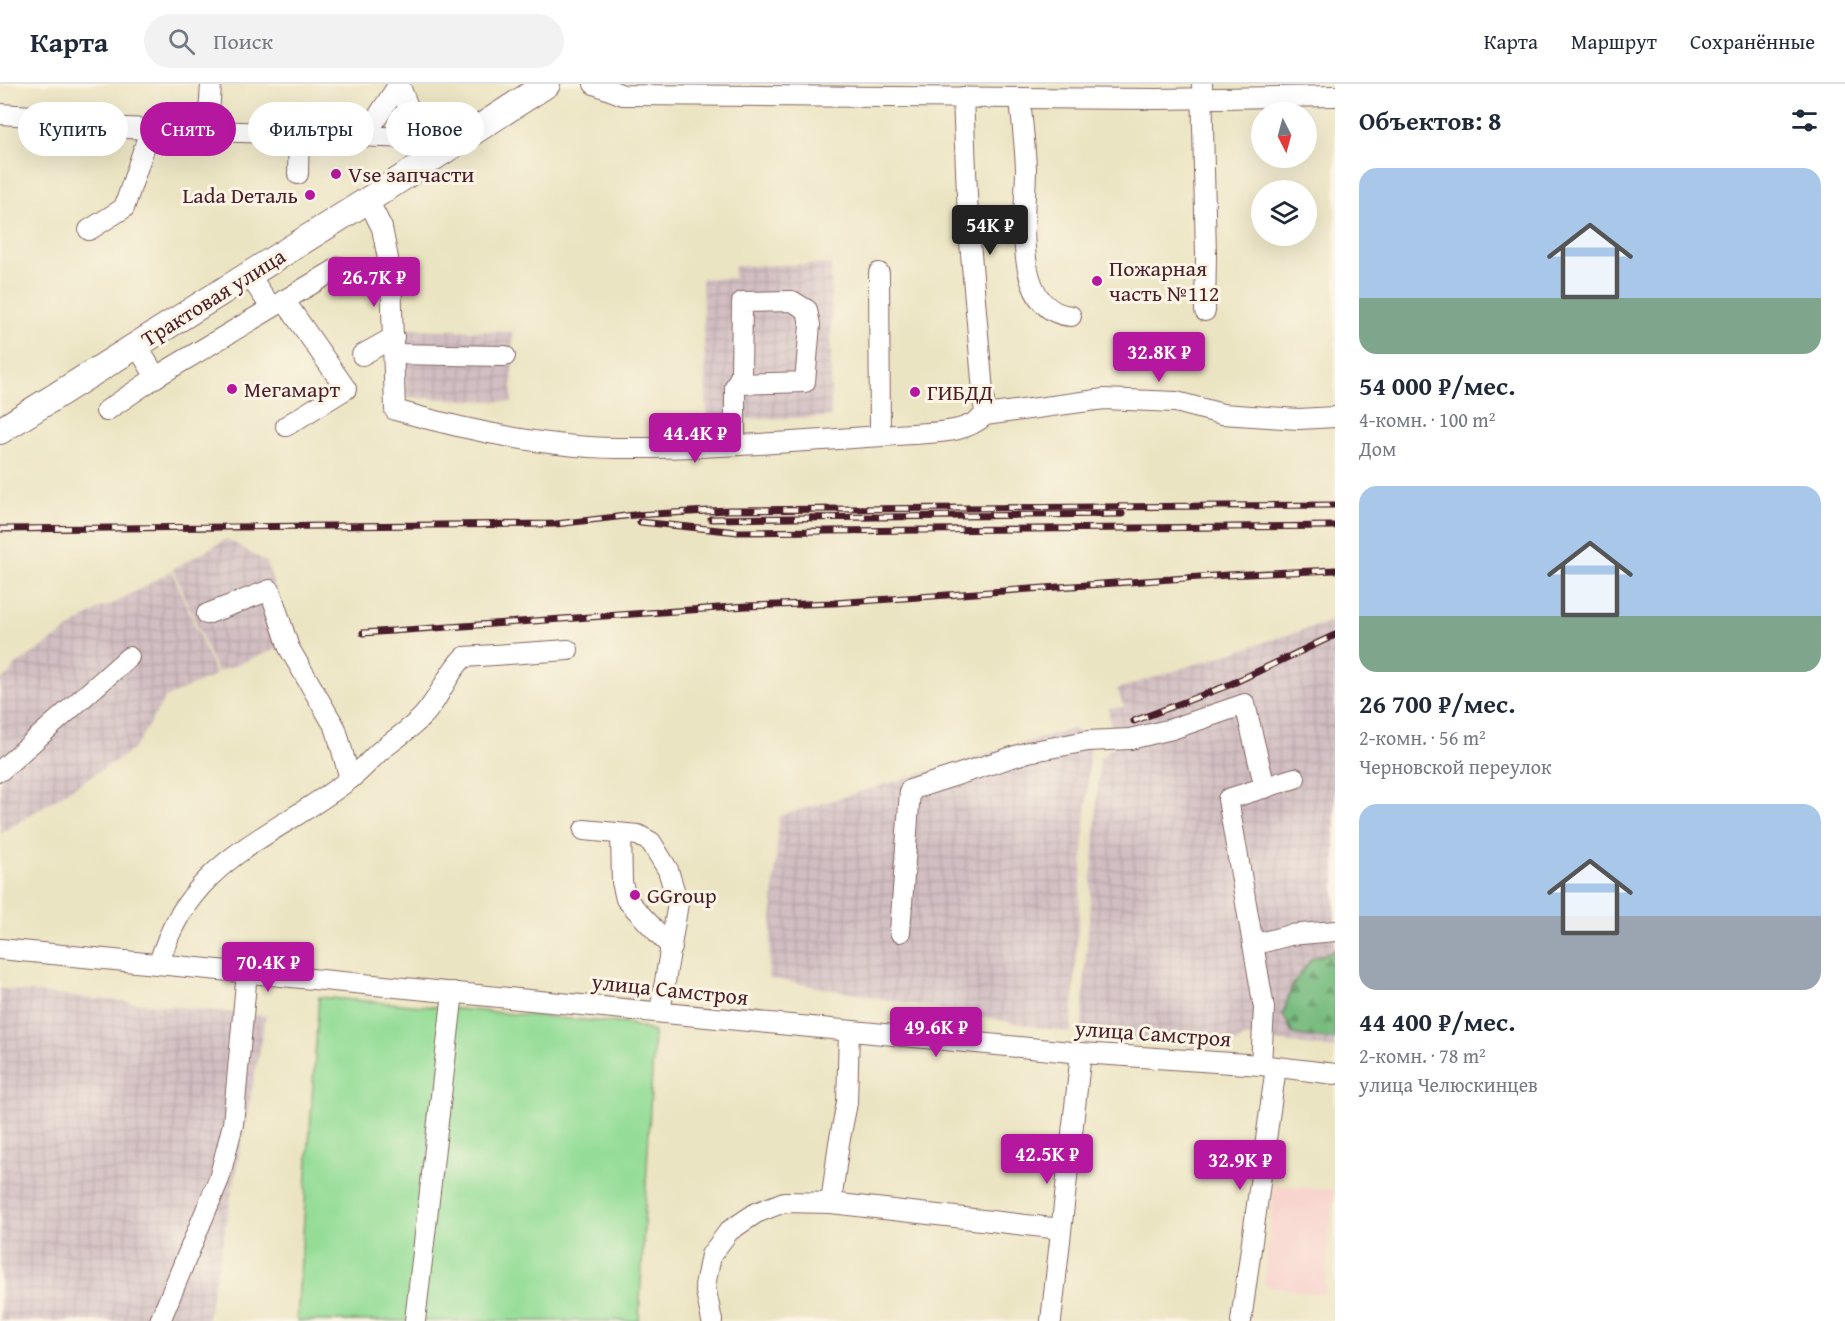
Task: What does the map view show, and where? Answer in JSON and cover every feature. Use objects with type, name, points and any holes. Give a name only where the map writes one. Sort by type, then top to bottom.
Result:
[{"type":"main road","name":"Трактовая улица","points":[[484,125],[547,84]]},
{"type":"main road","name":"Трактовая улица","points":[[0,431],[436,156]]},
{"type":"street","points":[[210,102],[211,84]]},
{"type":"street","points":[[374,122],[399,84]]},
{"type":"street","points":[[399,84],[406,102]]},
{"type":"street","points":[[594,84],[623,95],[1020,98],[1202,90],[1335,96]]},
{"type":"street","points":[[1202,90],[1205,311]]},
{"type":"street","points":[[963,98],[968,219],[985,415]]},
{"type":"street","points":[[1020,98],[1026,167],[1023,224],[1033,290],[1044,305],[1061,315],[1071,316]]},
{"type":"street","points":[[0,114],[48,117],[96,127],[140,129]]},
{"type":"street","points":[[89,230],[124,208],[141,156]]},
{"type":"street","points":[[298,156],[298,174]]},
{"type":"street","points":[[368,200],[382,228],[391,274],[395,410],[490,433],[624,448],[880,436],[958,430],[975,424],[985,415],[1104,399],[1176,402],[1233,415],[1299,419],[1335,417]]},
{"type":"street","points":[[106,411],[156,377],[340,267]]},
{"type":"street","points":[[879,273],[880,436]]},
{"type":"street","points":[[249,275],[278,303],[346,389],[286,426]]},
{"type":"street","points":[[735,443],[737,384],[741,375],[742,302],[792,301],[807,310],[810,325],[805,382],[737,384]]},
{"type":"street","points":[[362,355],[394,345],[505,356]]},
{"type":"street","points":[[137,346],[156,377]]},
{"type":"street","points":[[207,614],[270,590],[289,648],[336,729],[350,778]]},
{"type":"street","points":[[159,964],[166,938],[179,911],[219,866],[350,778],[421,719],[438,698],[453,668],[464,657],[568,650]]},
{"type":"street","points":[[0,771],[129,657]]},
{"type":"street","points":[[900,932],[910,790],[1028,752],[1088,741],[1130,739],[1172,729],[1245,704],[1264,788]]},
{"type":"street","points":[[1241,1321],[1268,1066],[1264,1008],[1228,799],[1295,778]]},
{"type":"street","points":[[584,830],[638,835],[651,842],[668,870],[678,903],[660,1012]]},
{"type":"street","points":[[621,834],[622,882],[626,899],[672,948]]},
{"type":"street","points":[[1253,945],[1290,934],[1335,931]]},
{"type":"street","name":"улица Самстроя","points":[[0,950],[1081,1053],[1268,1066],[1335,1074]]},
{"type":"street","points":[[160,1321],[219,1179],[233,1124],[247,972]]},
{"type":"street","points":[[415,1321],[453,992]]},
{"type":"street","points":[[831,1203],[847,1103],[849,1030]]},
{"type":"street","points":[[1051,1321],[1081,1053]]},
{"type":"street","points":[[712,1321],[705,1286],[711,1255],[729,1232],[756,1213],[784,1202],[831,1203],[1061,1229]]},
{"type":"shaded area","points":[[831,264],[831,417],[707,420],[702,278],[733,278],[734,266]]},
{"type":"shaded area","points":[[404,329],[513,332],[512,402],[406,397]]},
{"type":"shaded area","points":[[227,539],[266,562],[295,642],[217,672],[173,569]]},
{"type":"shaded area","points":[[172,571],[216,675],[165,698],[134,749],[0,834],[0,680],[9,675],[13,667],[100,608],[111,605]]},
{"type":"shaded area","points":[[1335,620],[1335,1049],[1243,1037],[1229,1050],[1081,1035],[1100,758],[1113,747],[1109,708],[1124,707],[1117,689]]},
{"type":"shaded area","points":[[1072,729],[1089,737],[1090,748],[1071,1033],[768,978],[779,816]]},
{"type":"shaded area","points":[[0,989],[266,1016],[207,1321],[0,1321]]},
{"type":"shaded area","points":[[1274,1185],[1334,1190],[1324,1295],[1264,1285]]},
{"type":"green space","points":[[1335,950],[1335,1040],[1293,1034],[1283,1014],[1292,986],[1311,959]]},
{"type":"green space","points":[[319,997],[629,1024],[654,1032],[639,1321],[297,1321]]},
{"type":"railway","points":[[0,529],[556,524],[634,515],[728,510],[1335,505]]},
{"type":"railway","points":[[711,519],[1122,514]]},
{"type":"railway","points":[[640,522],[738,532],[1335,526]]},
{"type":"railway","points":[[363,633],[747,606],[834,603],[1228,575],[1335,570]]},
{"type":"railway","points":[[1134,721],[1229,685],[1335,635]]},
{"type":"place","name":"Vse запчасти","points":[[336,174]]},
{"type":"place","name":"Lada Dеталь","points":[[310,195]]},
{"type":"place","name":"Пожарная часть №112","points":[[1097,281]]},
{"type":"place","name":"Мегамарт","points":[[232,389]]},
{"type":"place","name":"ГИБДД","points":[[915,392]]},
{"type":"place","name":"GGroup","points":[[635,895]]}]
